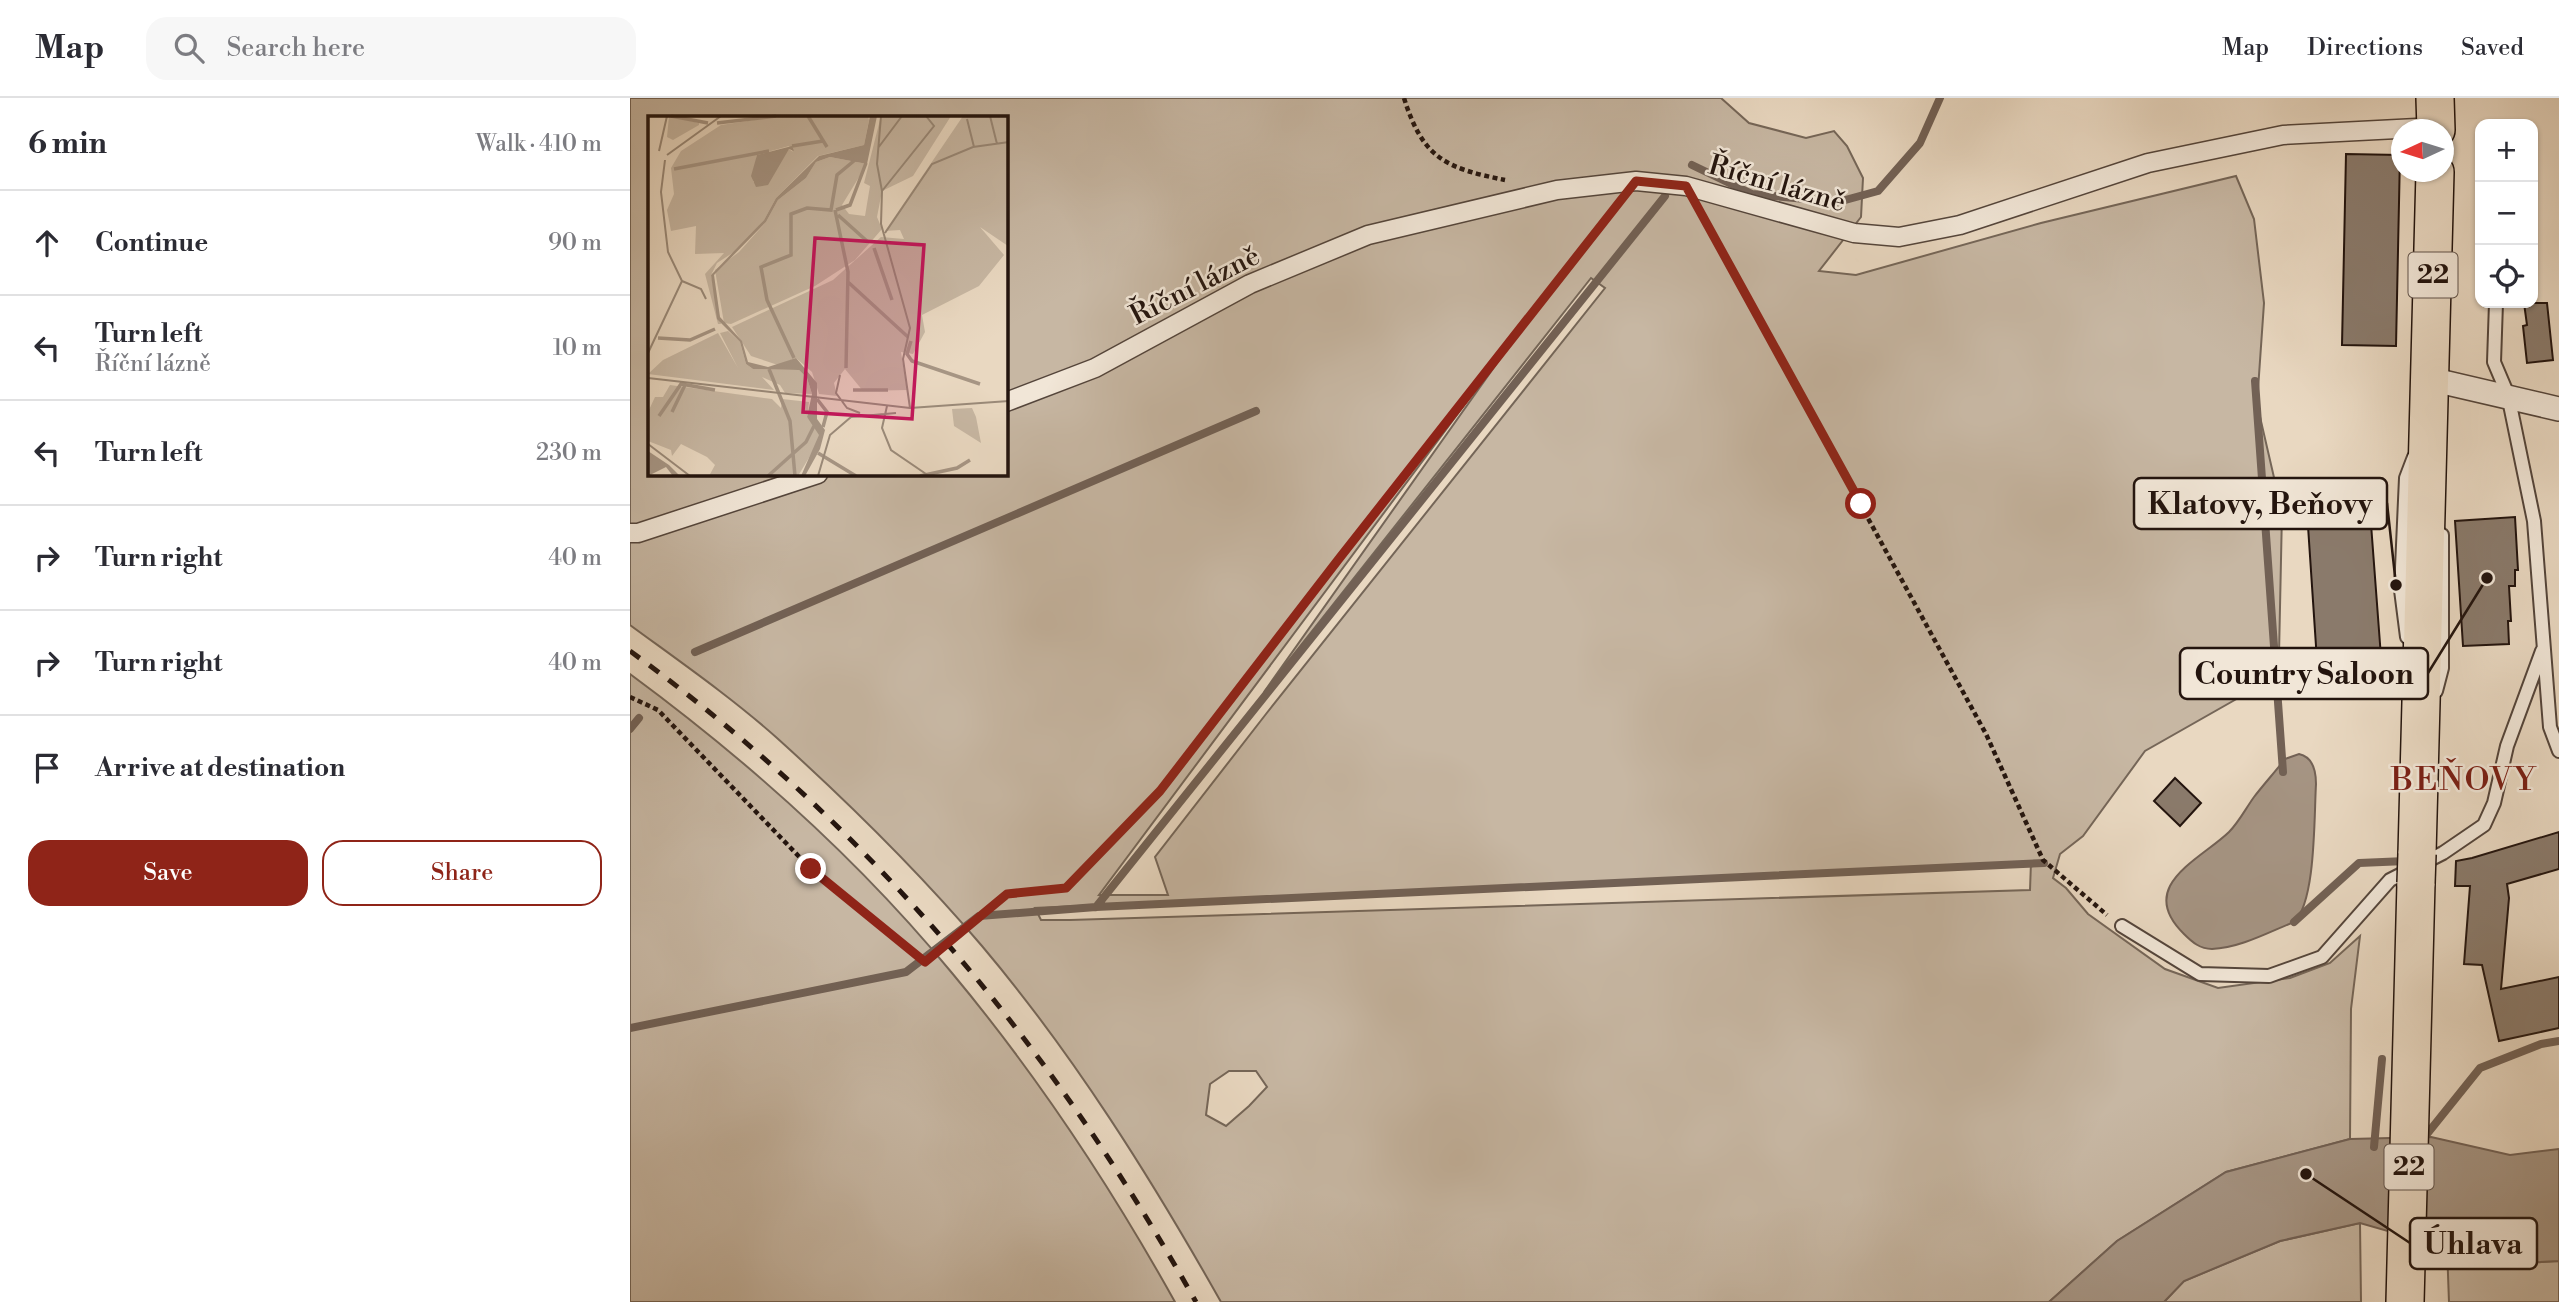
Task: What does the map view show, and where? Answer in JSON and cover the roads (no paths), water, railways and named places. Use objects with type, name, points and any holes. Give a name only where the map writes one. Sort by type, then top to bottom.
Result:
[{"type":"main road","name":"22","points":[[2406,1294],[2435,182]]},
{"type":"street","name":"Říční lázně","points":[[1008,401],[1095,368],[1250,284],[1368,235],[1558,190],[1636,181],[1686,186],[1854,233],[1899,237],[1960,225],[2148,163],[2283,135],[2436,118]]},
{"type":"street","points":[[2430,396],[2508,395],[2559,409]]},
{"type":"street","points":[[630,533],[684,519],[812,476]]},
{"type":"lane","points":[[2496,308],[2494,362],[2508,395],[2534,521],[2550,727],[2559,751]]},
{"type":"lane","points":[[2420,748],[2442,668],[2444,553],[2430,396]]},
{"type":"lane","points":[[2122,926],[2200,974],[2269,976],[2322,957],[2390,880],[2443,853],[2484,825],[2494,803],[2507,746],[2542,651]]},
{"type":"waterway","points":[[1692,165],[1752,194],[1838,202],[1878,191],[1920,143],[1940,98]]},
{"type":"waterway","points":[[1096,907],[1665,196]]},
{"type":"waterway","points":[[2255,381],[2283,772]]},
{"type":"waterway","points":[[695,652],[1256,411]]},
{"type":"waterway","points":[[630,729],[639,718]]},
{"type":"waterway","points":[[2294,922],[2359,863],[2406,861]]},
{"type":"waterway","points":[[630,1028],[906,972],[979,916],[1096,907],[2044,863]]},
{"type":"waterway","points":[[2423,1139],[2480,1068],[2541,1044],[2559,1041]]},
{"type":"waterway","points":[[2374,1147],[2382,1059]]},
{"type":"railway","points":[[630,651],[717,719],[799,790],[876,866],[949,945],[1016,1029],[1080,1116],[1140,1207],[1196,1302]]},
{"type":"place","name":"Country Saloon","points":[[2487,578]]},
{"type":"place","name":"Klatovy, Beňovy","points":[[2396,585]]},
{"type":"place","name":"Úhlava","points":[[2306,1174]]},
{"type":"district","name":"BEŇOVY","points":[[2464,780]]}]
